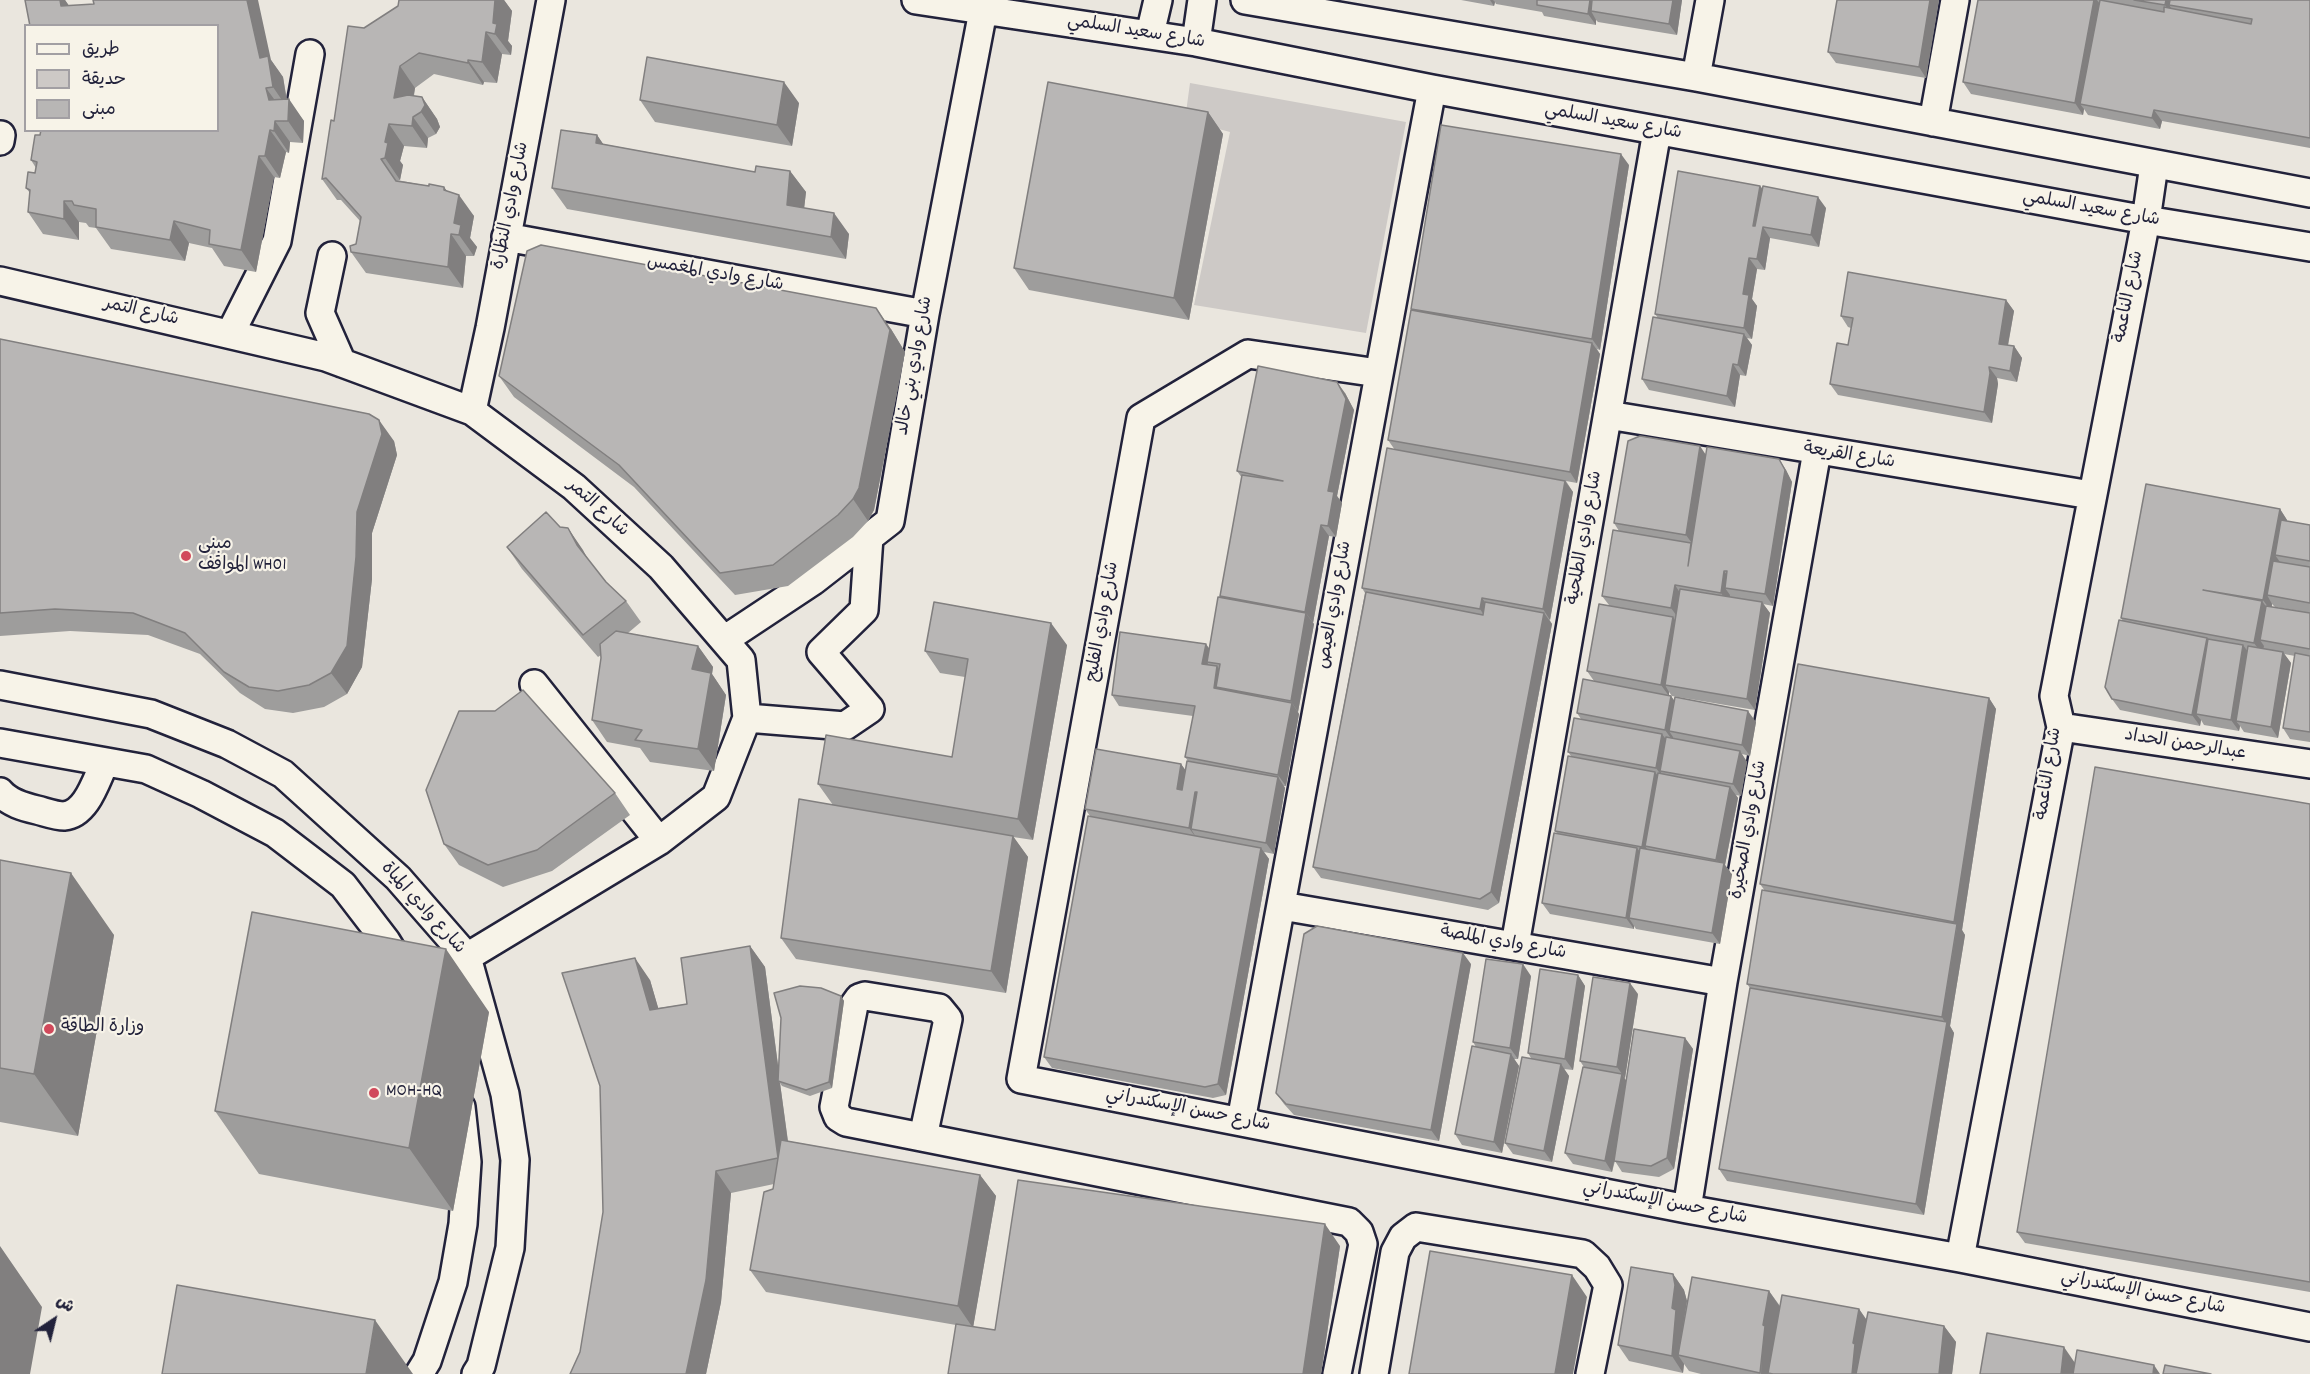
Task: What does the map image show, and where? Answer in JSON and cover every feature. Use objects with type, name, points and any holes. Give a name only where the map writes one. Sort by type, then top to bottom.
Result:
[{"type":"street","name":"شارع وادي النظارة","points":[[472,411],[490,328],[551,0]]},
{"type":"street","name":"شارع سعيد السلمي","points":[[916,0],[1196,42],[1657,131],[2146,220],[2310,247]]},
{"type":"street","points":[[1150,34],[1158,0]]},
{"type":"street","points":[[1196,42],[1202,0]]},
{"type":"street","points":[[1245,0],[1696,77],[2310,193]]},
{"type":"street","points":[[1696,77],[1710,0]]},
{"type":"street","points":[[1933,122],[1955,0]]},
{"type":"street","name":"شارع وادي بني خالد","points":[[724,640],[813,581],[890,521],[925,314],[983,11]]},
{"type":"street","points":[[230,334],[277,241],[310,54]]},
{"type":"street","name":"شارع وادي العيص","points":[[1241,1121],[1432,89]]},
{"type":"street","name":"شارع وادي الطلحية","points":[[1515,945],[1657,131]]},
{"type":"street","name":"شارع الناعمة","points":[[1960,1258],[2061,727],[2054,696],[2091,495],[2146,220],[2154,165]]},
{"type":"street","name":"شارع وادي المغمس","points":[[506,237],[925,314]]},
{"type":"street","points":[[332,256],[320,313],[342,363]]},
{"type":"street","name":"شارع التمر","points":[[0,281],[327,357],[472,411],[574,487],[661,567],[741,660],[747,718],[716,796],[659,841],[467,957]]},
{"type":"street","name":"شارع وادي الفليح","points":[[1021,1078],[1141,418],[1248,354],[1378,373]]},
{"type":"street","name":"شارع القريعة","points":[[1608,416],[2091,495]]},
{"type":"street","name":"شارع وادي الصخيرة","points":[[1687,1209],[1723,982],[1817,452]]},
{"type":"street","points":[[747,718],[845,726],[870,709],[821,651],[864,610],[869,537]]},
{"type":"street","points":[[534,684],[659,841]]},
{"type":"street","name":"شارع وادي المياة","points":[[0,685],[151,714],[227,744],[283,774],[398,878],[467,957],[505,1094],[516,1160],[510,1248],[481,1366],[476,1374]]},
{"type":"street","name":"عبدالرحمن الحداد","points":[[2061,727],[2310,764]]},
{"type":"street","points":[[0,743],[146,769],[201,794],[275,833],[343,885],[386,941],[415,988]]},
{"type":"street","points":[[0,792],[6,799],[27,808],[64,816],[76,812],[87,800],[105,762]]},
{"type":"street","name":"شارع وادي الملصة","points":[[1282,906],[1723,982]]},
{"type":"street","points":[[923,1137],[948,1019],[939,1008],[865,996],[860,998],[854,1005],[834,1107],[838,1117],[846,1122],[1349,1222],[1359,1232],[1364,1244],[1336,1374]]},
{"type":"street","name":"شارع حسن الإسكندراني","points":[[1021,1078],[1687,1209],[1960,1258],[2310,1327]]},
{"type":"street","points":[[419,1374],[427,1361],[453,1282],[464,1224],[467,1162],[461,1104],[453,1083]]},
{"type":"street","points":[[1374,1374],[1395,1252],[1402,1237],[1416,1227],[1583,1254],[1597,1266],[1608,1285],[1590,1374]]},
{"type":"green space","points":[[1190,83],[1406,122],[1366,333],[1194,305],[1230,132],[1185,120]]},
{"type":"building","points":[[25,0],[60,0],[61,6],[94,4],[93,0],[247,0],[260,58],[268,56],[273,87],[266,88],[269,100],[289,99],[288,121],[275,121],[274,131],[270,130],[265,156],[259,156],[241,250],[209,244],[210,230],[174,221],[170,240],[96,227],[96,209],[74,205],[72,201],[64,201],[64,219],[28,212],[30,190],[26,188],[28,172],[35,173],[37,162],[31,160],[35,135],[40,135],[41,132],[219,132],[219,24],[30,24]]},
{"type":"building","points":[[399,0],[495,0],[493,23],[497,24],[495,34],[486,32],[482,62],[468,60],[468,63],[419,53],[400,66],[394,98],[408,95],[422,97],[425,105],[421,112],[413,117],[412,126],[389,124],[385,142],[388,143],[385,158],[381,159],[396,181],[444,187],[444,190],[459,195],[454,223],[461,225],[459,235],[451,234],[448,267],[351,252],[350,246],[356,244],[361,217],[326,178],[322,179],[331,120],[334,121],[348,26],[364,28],[398,6]]},
{"type":"building","points":[[1537,0],[1590,0],[1588,14],[1537,5]]},
{"type":"building","points":[[1592,0],[1673,0],[1669,24],[1591,11]]},
{"type":"building","points":[[1837,0],[1930,0],[1919,67],[1828,52]]},
{"type":"building","points":[[1978,0],[2094,0],[2075,103],[1963,82]]},
{"type":"building","points":[[2100,0],[2164,12],[2164,7],[2251,24],[2252,19],[2169,5],[2170,0],[2310,0],[2310,138],[2154,110],[2152,118],[2080,104]]},
{"type":"building","points":[[2134,0],[2166,0],[2165,5]]},
{"type":"building","points":[[647,57],[784,82],[777,125],[640,100]]},
{"type":"building","points":[[1048,82],[1208,112],[1174,298],[1014,268]]},
{"type":"building","points":[[1441,125],[1621,154],[1592,339],[1411,309]]},
{"type":"building","points":[[561,130],[597,135],[596,143],[755,172],[756,166],[790,171],[787,205],[834,213],[831,237],[552,188]]},
{"type":"building","points":[[1678,171],[1760,186],[1753,226],[1755,226],[1763,186],[1818,197],[1811,235],[1763,227],[1757,259],[1749,258],[1743,294],[1749,295],[1744,328],[1655,314]]},
{"type":"building","points":[[541,245],[876,308],[890,330],[859,488],[853,499],[838,515],[773,565],[720,573],[619,465],[499,376],[527,251]]},
{"type":"building","points":[[1848,272],[2006,300],[1999,344],[2014,346],[2010,371],[1989,367],[1984,412],[1830,384],[1837,343],[1848,345],[1853,318],[1841,316]]},
{"type":"building","points":[[1411,310],[1592,343],[1570,472],[1388,440]]},
{"type":"building","points":[[1653,317],[1744,334],[1738,365],[1733,364],[1727,396],[1642,379]]},
{"type":"building","name":"مبنى المواقف WH01","points":[[0,339],[369,414],[379,420],[382,434],[357,512],[356,557],[347,646],[331,673],[309,685],[278,691],[249,687],[224,672],[185,633],[133,613],[55,609],[0,613]]},
{"type":"building","points":[[1258,366],[1337,382],[1346,399],[1328,491],[1334,492],[1328,526],[1321,525],[1305,612],[1220,596],[1242,475],[1283,481],[1237,471]]},
{"type":"building","points":[[1640,436],[1700,446],[1686,535],[1614,523],[1628,441]]},
{"type":"building","points":[[1707,447],[1779,459],[1785,470],[1765,594],[1725,588],[1727,571],[1724,571],[1721,593],[1675,585],[1671,608],[1602,596],[1613,530],[1691,543],[1688,566]]},
{"type":"building","points":[[1387,448],[1565,481],[1543,609],[1482,598],[1480,609],[1362,588]]},
{"type":"building","points":[[2146,484],[2280,509],[2263,600],[2203,590],[2262,601],[2254,643],[2121,618]]},
{"type":"building","points":[[546,512],[560,527],[568,528],[577,545],[606,582],[626,601],[583,635],[507,547]]},
{"type":"building","points":[[2281,520],[2310,525],[2310,561],[2275,555]]},
{"type":"building","points":[[2273,561],[2310,567],[2310,603],[2267,595]]},
{"type":"building","points":[[1680,589],[1762,602],[1747,699],[1665,685]]},
{"type":"building","points":[[1366,592],[1483,615],[1485,602],[1544,613],[1491,892],[1480,899],[1313,867]]},
{"type":"building","points":[[1218,597],[1306,613],[1291,701],[1216,687],[1220,664],[1207,662]]},
{"type":"building","points":[[934,602],[1051,623],[1018,819],[818,784],[826,735],[952,757],[968,659],[925,651]]},
{"type":"building","points":[[1599,604],[1673,617],[1661,685],[1587,671]]},
{"type":"building","points":[[2266,606],[2310,613],[2310,649],[2260,640]]},
{"type":"building","points":[[2119,620],[2207,638],[2192,715],[2112,699],[2105,687]]},
{"type":"building","points":[[616,631],[698,646],[692,669],[711,673],[698,749],[635,740],[642,730],[592,720],[601,658],[600,644]]},
{"type":"building","points":[[1120,632],[1206,644],[1202,664],[1217,666],[1214,688],[1292,703],[1278,775],[1185,757],[1195,706],[1112,695]]},
{"type":"building","points":[[2208,639],[2243,645],[2231,720],[2196,714]]},
{"type":"building","points":[[2248,646],[2283,652],[2271,727],[2236,721]]},
{"type":"building","points":[[2295,653],[2310,656],[2310,732],[2283,728]]},
{"type":"building","points":[[1798,664],[1989,698],[1954,922],[1760,884]]},
{"type":"building","points":[[1583,679],[1671,696],[1665,730],[1577,713]]},
{"type":"building","points":[[523,690],[615,793],[537,850],[488,865],[444,844],[426,790],[459,711],[495,711]]},
{"type":"building","points":[[1675,697],[1748,711],[1742,745],[1669,731]]},
{"type":"building","points":[[1574,718],[1662,734],[1656,768],[1568,752]]},
{"type":"building","points":[[1666,737],[1740,751],[1733,784],[1660,771]]},
{"type":"building","points":[[1096,749],[1181,764],[1177,789],[1182,790],[1187,761],[1278,777],[1266,843],[1191,829],[1197,792],[1195,792],[1189,828],[1085,809]]},
{"type":"building","points":[[1568,756],[1655,772],[1642,847],[1555,831]]},
{"type":"building","points":[[2095,767],[2310,804],[2310,1282],[2017,1232]]},
{"type":"building","points":[[1658,773],[1730,787],[1716,860],[1645,846]]},
{"type":"building","points":[[799,799],[1013,836],[991,971],[781,938]]},
{"type":"building","points":[[1088,816],[1261,848],[1218,1084],[1205,1087],[1044,1057]]},
{"type":"building","points":[[1554,833],[1637,848],[1626,918],[1542,903]]},
{"type":"building","points":[[1640,848],[1724,863],[1712,933],[1629,918]]},
{"type":"building","points":[[0,860],[71,873],[34,1074],[0,1068]]},
{"type":"building","points":[[1762,890],[1957,924],[1942,1017],[1747,984]]},
{"type":"building","points":[[252,912],[446,949],[409,1148],[215,1111]]},
{"type":"building","points":[[1317,926],[1463,953],[1431,1130],[1286,1104],[1276,1093],[1304,934]]},
{"type":"building","points":[[750,946],[778,1158],[716,1171],[706,1280],[686,1374],[570,1374],[580,1352],[603,1212],[600,1086],[562,973],[635,958],[650,1010],[687,1004],[681,958]]},
{"type":"building","points":[[1486,959],[1523,964],[1510,1048],[1473,1042]]},
{"type":"building","points":[[1540,969],[1578,975],[1565,1059],[1528,1053]]},
{"type":"building","points":[[1593,977],[1630,983],[1617,1067],[1580,1061]]},
{"type":"building","points":[[800,986],[821,988],[841,996],[829,1082],[806,1090],[778,1081],[781,1018],[774,993]]},
{"type":"building","points":[[1750,988],[1947,1022],[1916,1204],[1719,1169]]},
{"type":"building","points":[[1634,1029],[1685,1038],[1667,1158],[1651,1166],[1614,1161]]},
{"type":"building","points":[[1472,1046],[1511,1054],[1494,1142],[1455,1134]]},
{"type":"building","points":[[1522,1057],[1561,1064],[1544,1151],[1505,1143]]},
{"type":"building","points":[[1583,1067],[1622,1074],[1605,1161],[1565,1153]]},
{"type":"building","points":[[781,1140],[980,1175],[958,1306],[750,1270],[764,1192],[773,1189]]},
{"type":"building","points":[[1018,1180],[1325,1224],[1303,1374],[948,1374],[956,1324],[995,1330]]},
{"type":"building","points":[[1430,1251],[1572,1275],[1555,1374],[1409,1374]]},
{"type":"building","points":[[1631,1267],[1673,1274],[1675,1285],[1672,1308],[1676,1310],[1672,1356],[1618,1345]]},
{"type":"building","points":[[1692,1277],[1769,1291],[1763,1325],[1765,1326],[1760,1373],[1678,1355]]},
{"type":"building","points":[[177,1285],[375,1320],[366,1374],[162,1374]]},
{"type":"building","points":[[1782,1295],[1859,1309],[1853,1343],[1855,1344],[1852,1374],[1768,1373]]},
{"type":"building","points":[[1868,1312],[1944,1326],[1939,1374],[1856,1374]]},
{"type":"building","points":[[1987,1333],[2064,1347],[2061,1374],[1980,1374]]},
{"type":"building","points":[[2077,1350],[2154,1365],[2153,1374],[2073,1374]]},
{"type":"building","points":[[2165,1365],[2211,1374],[2163,1374]]},
{"type":"place","name":"مبنى المواقف WH01","points":[[186,556]]},
{"type":"place","name":"وزارة الطاقة","points":[[49,1029]]},
{"type":"place","name":"MOH-HQ","points":[[374,1093]]}]
